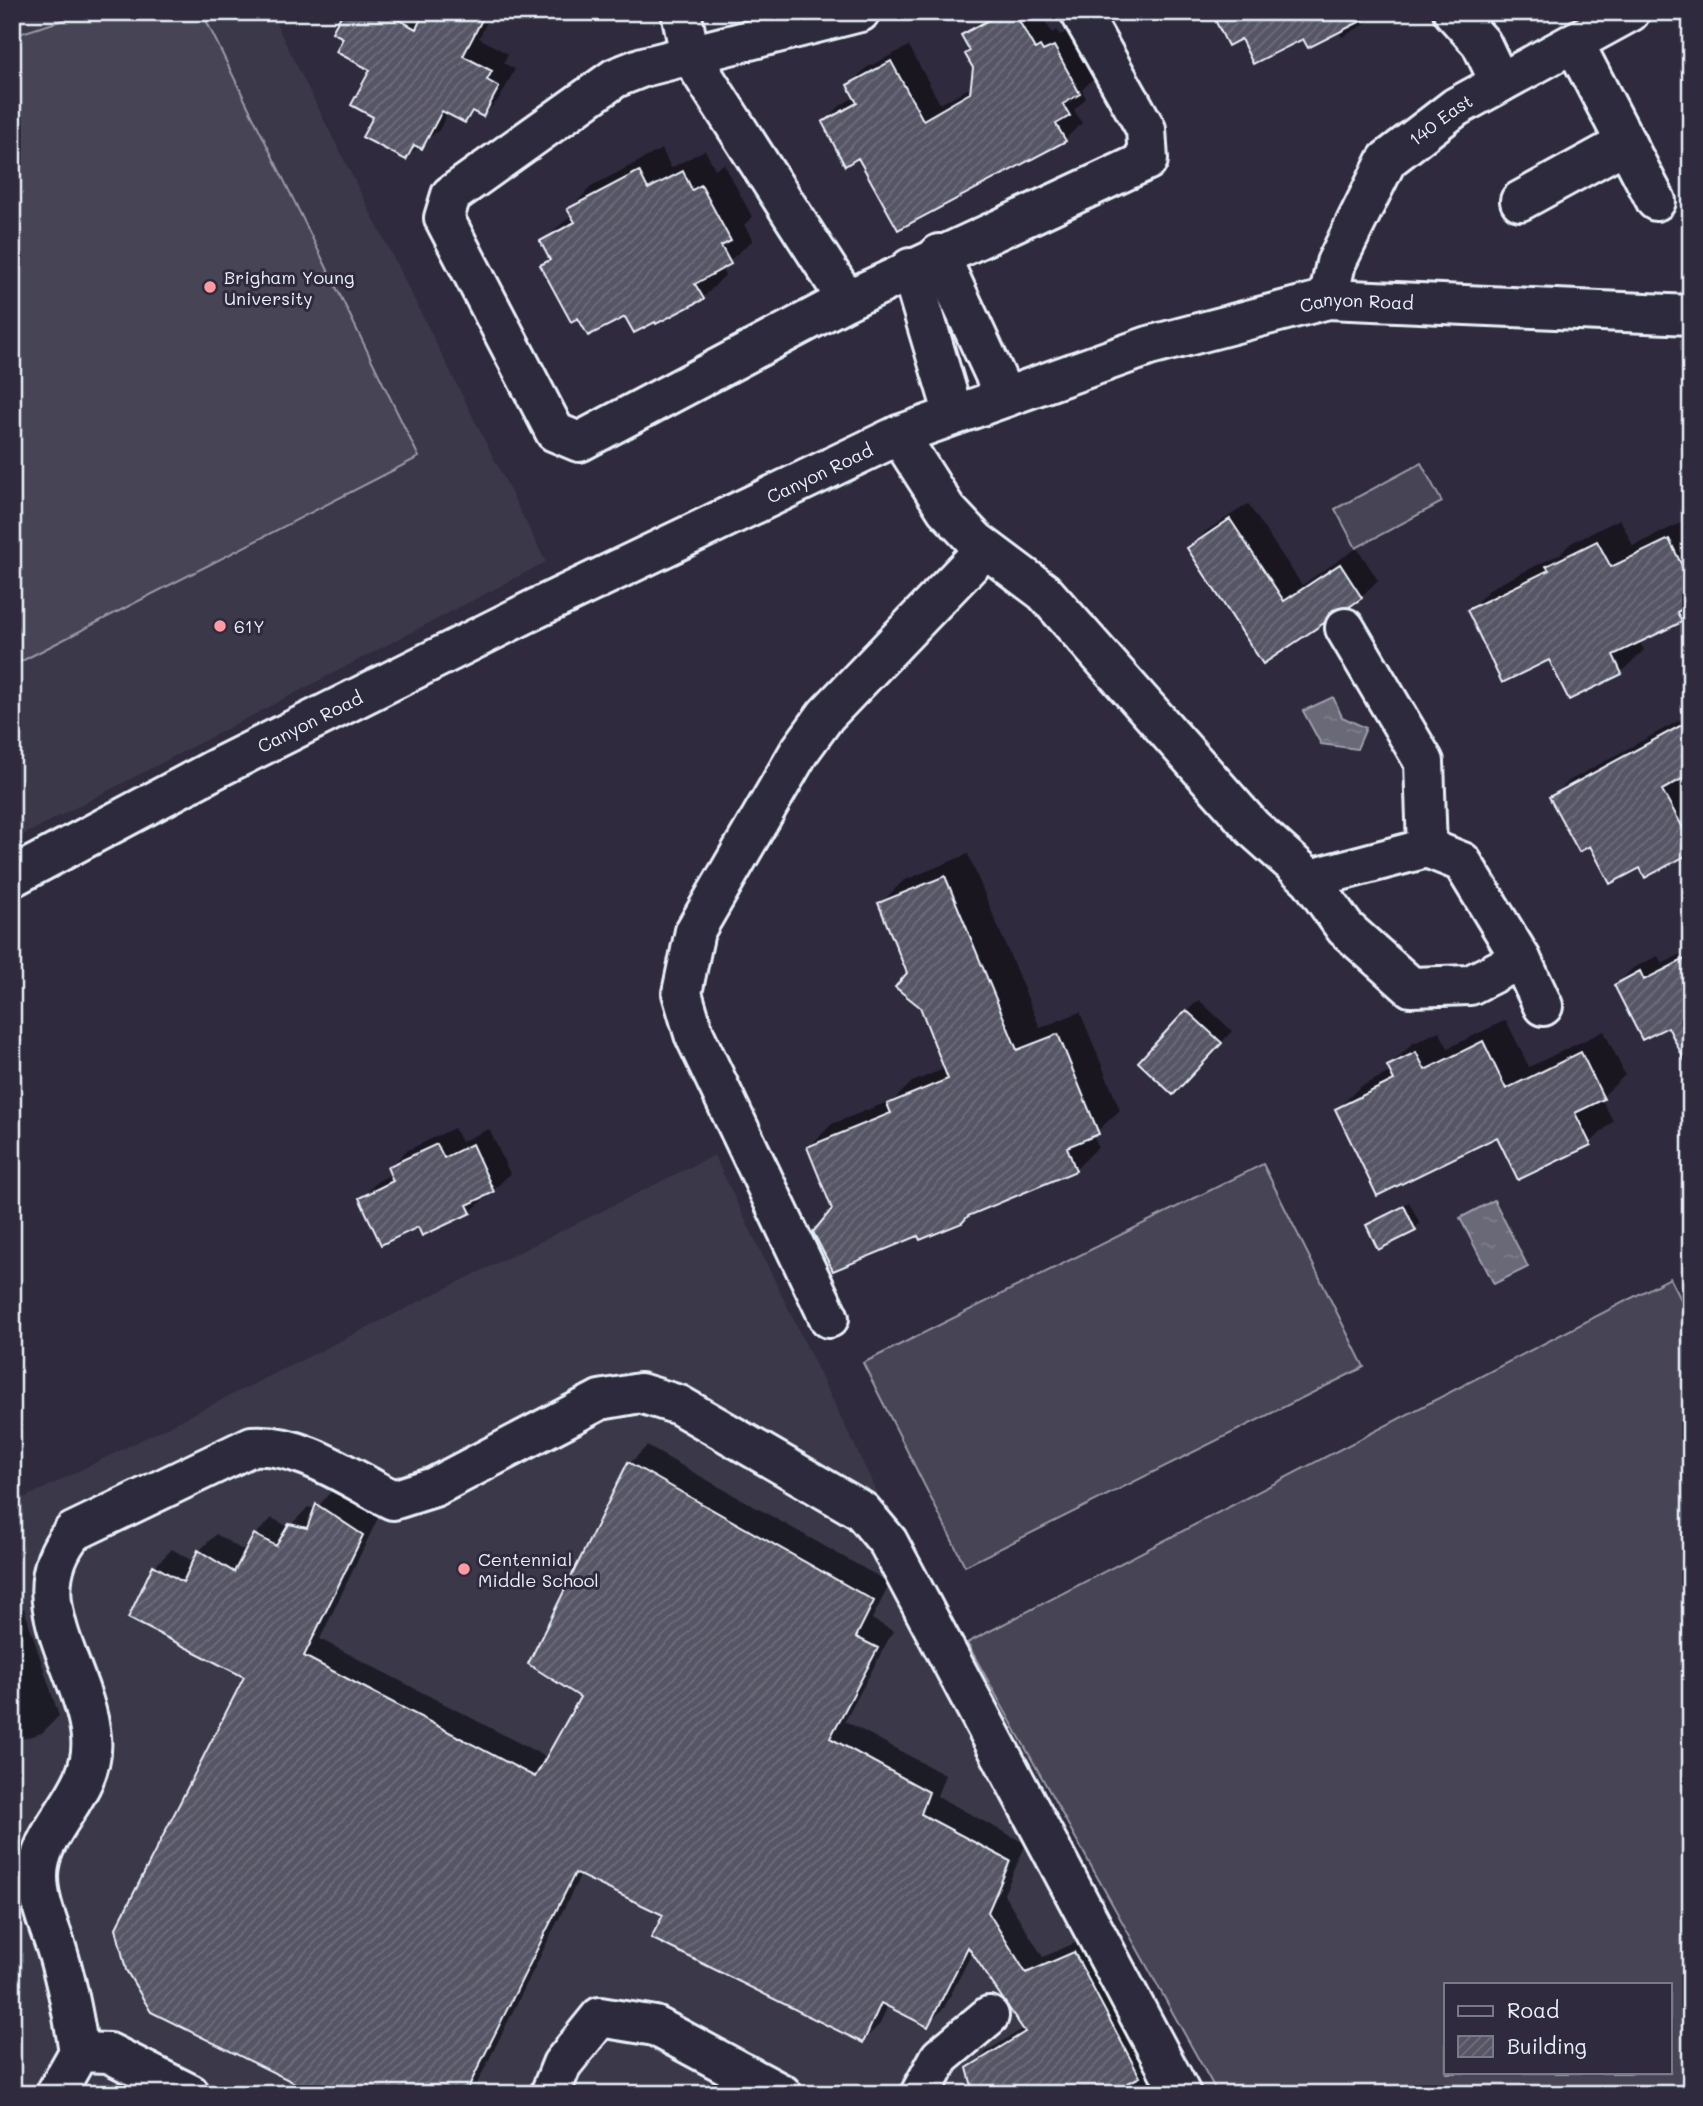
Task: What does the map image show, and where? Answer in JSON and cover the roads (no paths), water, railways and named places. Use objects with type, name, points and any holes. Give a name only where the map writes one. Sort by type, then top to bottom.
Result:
[{"type":"main road","points":[[681,12],[690,55],[847,300]]},
{"type":"main road","points":[[860,12],[643,67],[615,78],[451,195],[444,218],[555,432],[579,442],[925,261],[1148,160],[1146,129],[1080,12]]},
{"type":"main road","points":[[1453,12],[1480,43],[1500,83]]},
{"type":"main road","name":"140 East","points":[[1328,299],[1336,263],[1387,160],[1456,107],[1630,12]]},
{"type":"main road","points":[[1574,43],[1656,201]]},
{"type":"main road","points":[[1520,201],[1626,143]]},
{"type":"main road","points":[[925,261],[1005,397]]},
{"type":"main road","points":[[925,261],[954,415]]},
{"type":"main road","name":"Canyon Road","points":[[12,877],[219,767],[514,620],[899,435],[1149,346],[1328,299],[1691,315]]},
{"type":"main road","points":[[899,435],[946,509],[984,550],[1044,592],[1253,828],[1310,879],[1345,928],[1411,987],[1470,985],[1521,959]]},
{"type":"main road","points":[[829,1318],[694,1034],[681,993],[695,931],[799,752],[826,715],[984,550]]},
{"type":"main road","points":[[1345,628],[1424,762],[1427,848]]},
{"type":"main road","points":[[1310,879],[1427,848],[1462,862],[1521,959],[1544,1006]]},
{"type":"main road","points":[[58,2094],[57,2091],[79,2052],[72,2004],[39,1894],[37,1874],[46,1847],[90,1769],[91,1738],[83,1700],[51,1612],[51,1573],[59,1549],[73,1532],[252,1446],[273,1444],[324,1465],[393,1500],[434,1487],[600,1400],[640,1393],[679,1405],[862,1511],[888,1542],[1181,2094]]},
{"type":"main road","points":[[920,2094],[940,2057],[989,2016]]},
{"type":"main road","points":[[550,2094],[562,2064],[600,2017],[655,2026],[782,2094]]},
{"type":"main road","points":[[79,2052],[108,2053],[190,2094]]},
{"type":"water","points":[[1333,697],[1342,717],[1366,728],[1357,749],[1321,744],[1303,711]]},
{"type":"water","points":[[1494,1200],[1528,1267],[1494,1284],[1460,1218]]},
{"type":"place","name":"Brigham Young University","points":[[210,287]]},
{"type":"place","name":"61Y","points":[[220,626]]},
{"type":"place","name":"Centennial Middle School","points":[[464,1569]]}]
